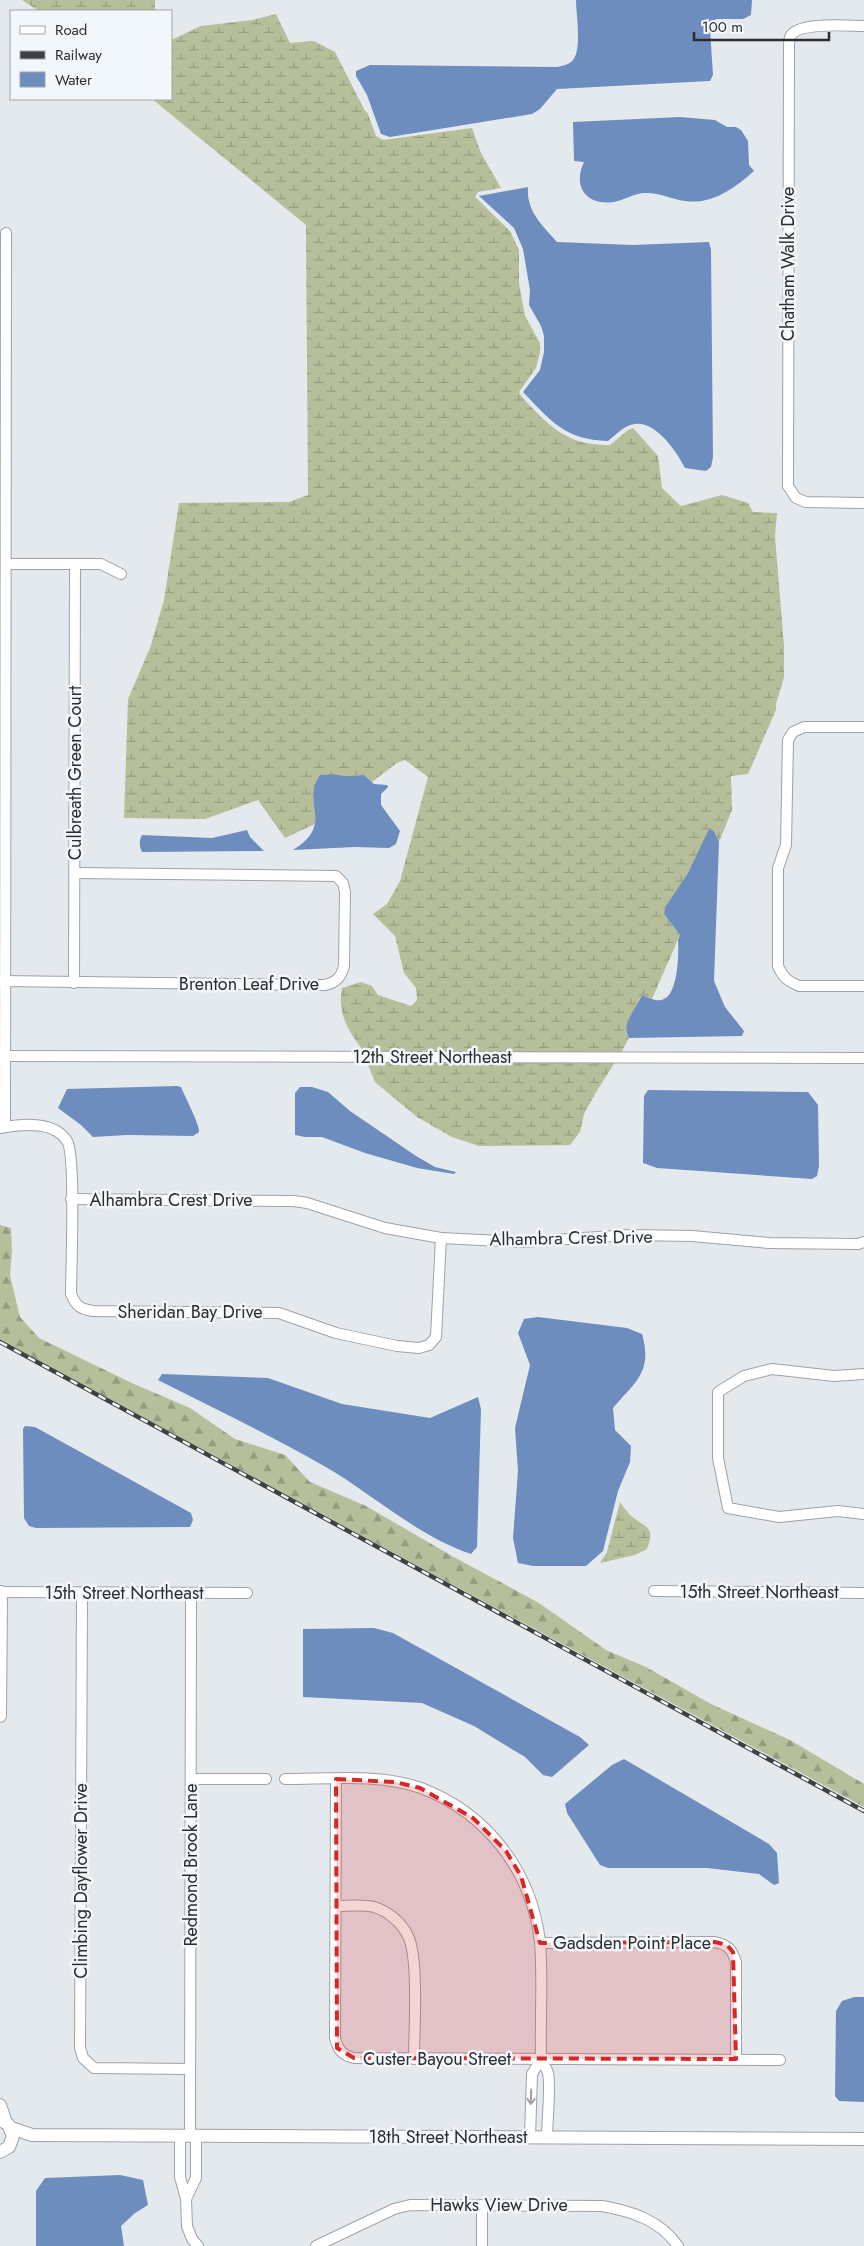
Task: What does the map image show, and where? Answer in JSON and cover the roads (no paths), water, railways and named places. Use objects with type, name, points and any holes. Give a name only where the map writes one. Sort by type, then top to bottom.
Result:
[{"type":"street","name":"Chatham Walk Drive","points":[[864,26],[809,26],[798,29],[791,36],[789,49],[788,486],[796,498],[806,502],[864,503]]},
{"type":"street","points":[[3,1127],[3,577],[6,564],[3,512],[3,443],[6,233]]},
{"type":"street","points":[[6,564],[101,564],[121,574]]},
{"type":"street","name":"Culbreath Green Court","points":[[74,982],[75,564]]},
{"type":"street","points":[[864,727],[804,727],[794,732],[788,740],[786,845],[778,868],[778,966],[782,976],[789,982],[799,986],[864,986]]},
{"type":"street","name":"Brenton Leaf Drive","points":[[3,982],[325,985],[334,982],[341,976],[344,966],[345,892],[342,883],[336,876],[75,873]]},
{"type":"street","name":"12th Street Northeast","points":[[3,1056],[864,1058]]},
{"type":"street","name":"Sheridan Bay Drive","points":[[3,1127],[47,1126],[57,1130],[68,1142],[71,1199],[70,1294],[75,1304],[81,1309],[93,1311],[279,1313],[336,1333],[397,1346],[419,1348],[429,1345],[436,1337],[441,1238]]},
{"type":"street","name":"Alhambra Crest Drive","points":[[71,1199],[294,1201],[307,1203],[385,1228],[441,1238],[520,1242],[631,1235],[692,1236],[802,1244],[858,1244],[864,1242]]},
{"type":"street","points":[[864,1374],[834,1376],[772,1369],[744,1376],[718,1392],[718,1458],[728,1508],[779,1517],[838,1511],[864,1514]]},
{"type":"street","name":"15th Street Northeast","points":[[654,1591],[864,1592]]},
{"type":"street","points":[[0,1592],[0,1716]]},
{"type":"street","name":"15th Street Northeast","points":[[0,1592],[248,1593]]},
{"type":"street","name":"Climbing Dayflower Drive","points":[[82,1593],[80,2048],[83,2058],[94,2068],[190,2070]]},
{"type":"street","name":"Redmond Brook Lane","points":[[186,2199],[196,2178],[196,2165],[189,2136],[192,1779],[191,1593]]},
{"type":"street","points":[[192,1779],[266,1779]]},
{"type":"street","points":[[285,1779],[395,1782],[420,1788],[448,1801],[473,1818],[492,1834],[506,1851],[521,1876],[533,1907],[540,1943],[541,2059],[548,2073],[547,2137]]},
{"type":"street","name":"Custer Bayou Street","points":[[336,1779],[335,2038],[337,2048],[344,2055],[354,2058],[414,2059],[780,2060]]},
{"type":"street","points":[[336,1906],[375,1908],[388,1914],[400,1924],[409,1937],[413,1956],[414,2059]]},
{"type":"street","name":"Gadsden Point Place","points":[[540,1943],[715,1942],[727,1945],[733,1952],[736,1962],[736,2060]]},
{"type":"street","points":[[530,2137],[532,2074],[541,2059]]},
{"type":"street","points":[[0,2105],[6,2124],[13,2136],[0,2165]]},
{"type":"street","name":"18th Street Northeast","points":[[6,2124],[32,2135],[864,2139]]},
{"type":"street","name":"18th Street Northeast","points":[[6,2148],[32,2135]]},
{"type":"street","name":"Redmond Brook Lane","points":[[189,2136],[180,2165],[180,2177],[186,2199],[187,2226],[192,2239],[198,2246]]},
{"type":"street","points":[[180,2165],[196,2165]]},
{"type":"street","points":[[482,2205],[482,2246]]},
{"type":"street","name":"Hawks View Drive","points":[[316,2246],[402,2206],[482,2205],[602,2206],[624,2209],[649,2220],[670,2235],[678,2246]]},
{"type":"water","points":[[576,0],[752,0],[751,15],[743,19],[716,19],[710,29],[713,75],[710,81],[557,89],[540,109],[532,114],[390,137],[381,134],[367,95],[356,76],[356,71],[370,65],[557,67],[564,65],[571,62],[577,50]]},
{"type":"water","points":[[680,117],[715,120],[727,127],[736,127],[741,130],[748,141],[749,165],[754,171],[722,194],[714,198],[695,202],[644,193],[614,202],[604,202],[589,198],[584,193],[580,179],[584,162],[574,161],[573,122]]},
{"type":"water","points":[[528,187],[528,196],[532,210],[557,242],[633,245],[709,242],[711,250],[713,457],[711,467],[706,471],[685,468],[665,439],[651,427],[643,424],[627,426],[608,441],[593,440],[570,433],[551,420],[523,392],[540,370],[544,352],[544,336],[541,326],[529,305],[530,290],[523,249],[514,228],[479,196]]},
{"type":"water","points":[[320,775],[346,776],[364,775],[374,784],[387,785],[388,787],[381,794],[381,805],[400,831],[396,844],[389,848],[355,847],[293,850],[306,840],[313,831],[315,813],[313,795]]},
{"type":"water","points":[[709,829],[714,831],[719,842],[714,981],[725,1007],[744,1031],[742,1036],[629,1038],[627,1033],[628,1022],[642,995],[661,1000],[669,995],[672,989],[677,972],[678,940],[680,935],[664,914],[666,906],[688,873]]},
{"type":"water","points":[[247,830],[250,837],[264,851],[142,852],[140,846],[142,835],[212,838]]},
{"type":"water","points":[[181,1087],[199,1128],[199,1132],[193,1136],[127,1135],[93,1137],[81,1125],[58,1108],[67,1089]]},
{"type":"water","points":[[300,1087],[312,1087],[328,1092],[350,1111],[416,1156],[435,1167],[456,1172],[454,1174],[417,1168],[365,1153],[322,1137],[295,1135],[295,1093]]},
{"type":"water","points":[[648,1090],[808,1092],[818,1105],[819,1166],[817,1176],[812,1179],[657,1168],[643,1163],[644,1096]]},
{"type":"water","points":[[538,1317],[627,1328],[642,1334],[645,1347],[645,1358],[640,1375],[613,1408],[615,1430],[631,1446],[630,1462],[618,1491],[603,1551],[586,1566],[533,1566],[518,1563],[513,1538],[518,1471],[515,1428],[530,1365],[518,1333],[524,1319]]},
{"type":"water","points":[[162,1374],[268,1378],[342,1404],[430,1418],[478,1397],[481,1409],[477,1547],[471,1554],[432,1537],[324,1466],[158,1380]]},
{"type":"water","points":[[25,1426],[35,1427],[191,1513],[193,1520],[190,1527],[36,1528],[29,1526],[24,1518],[23,1429]]},
{"type":"water","points":[[374,1628],[393,1633],[580,1737],[589,1745],[552,1777],[543,1775],[525,1757],[474,1726],[422,1703],[303,1697],[303,1629]]},
{"type":"water","points":[[624,1759],[769,1844],[777,1853],[779,1883],[774,1885],[759,1874],[707,1868],[608,1868],[600,1865],[567,1813],[565,1804],[612,1765]]},
{"type":"water","points":[[854,1997],[864,1997],[864,2102],[839,2101],[835,2096],[836,2011],[842,2001]]},
{"type":"water","points":[[120,2175],[143,2180],[148,2205],[135,2213],[121,2226],[124,2246],[36,2246],[36,2191],[45,2178]]},
{"type":"railway","points":[[0,1342],[864,1811]]}]
